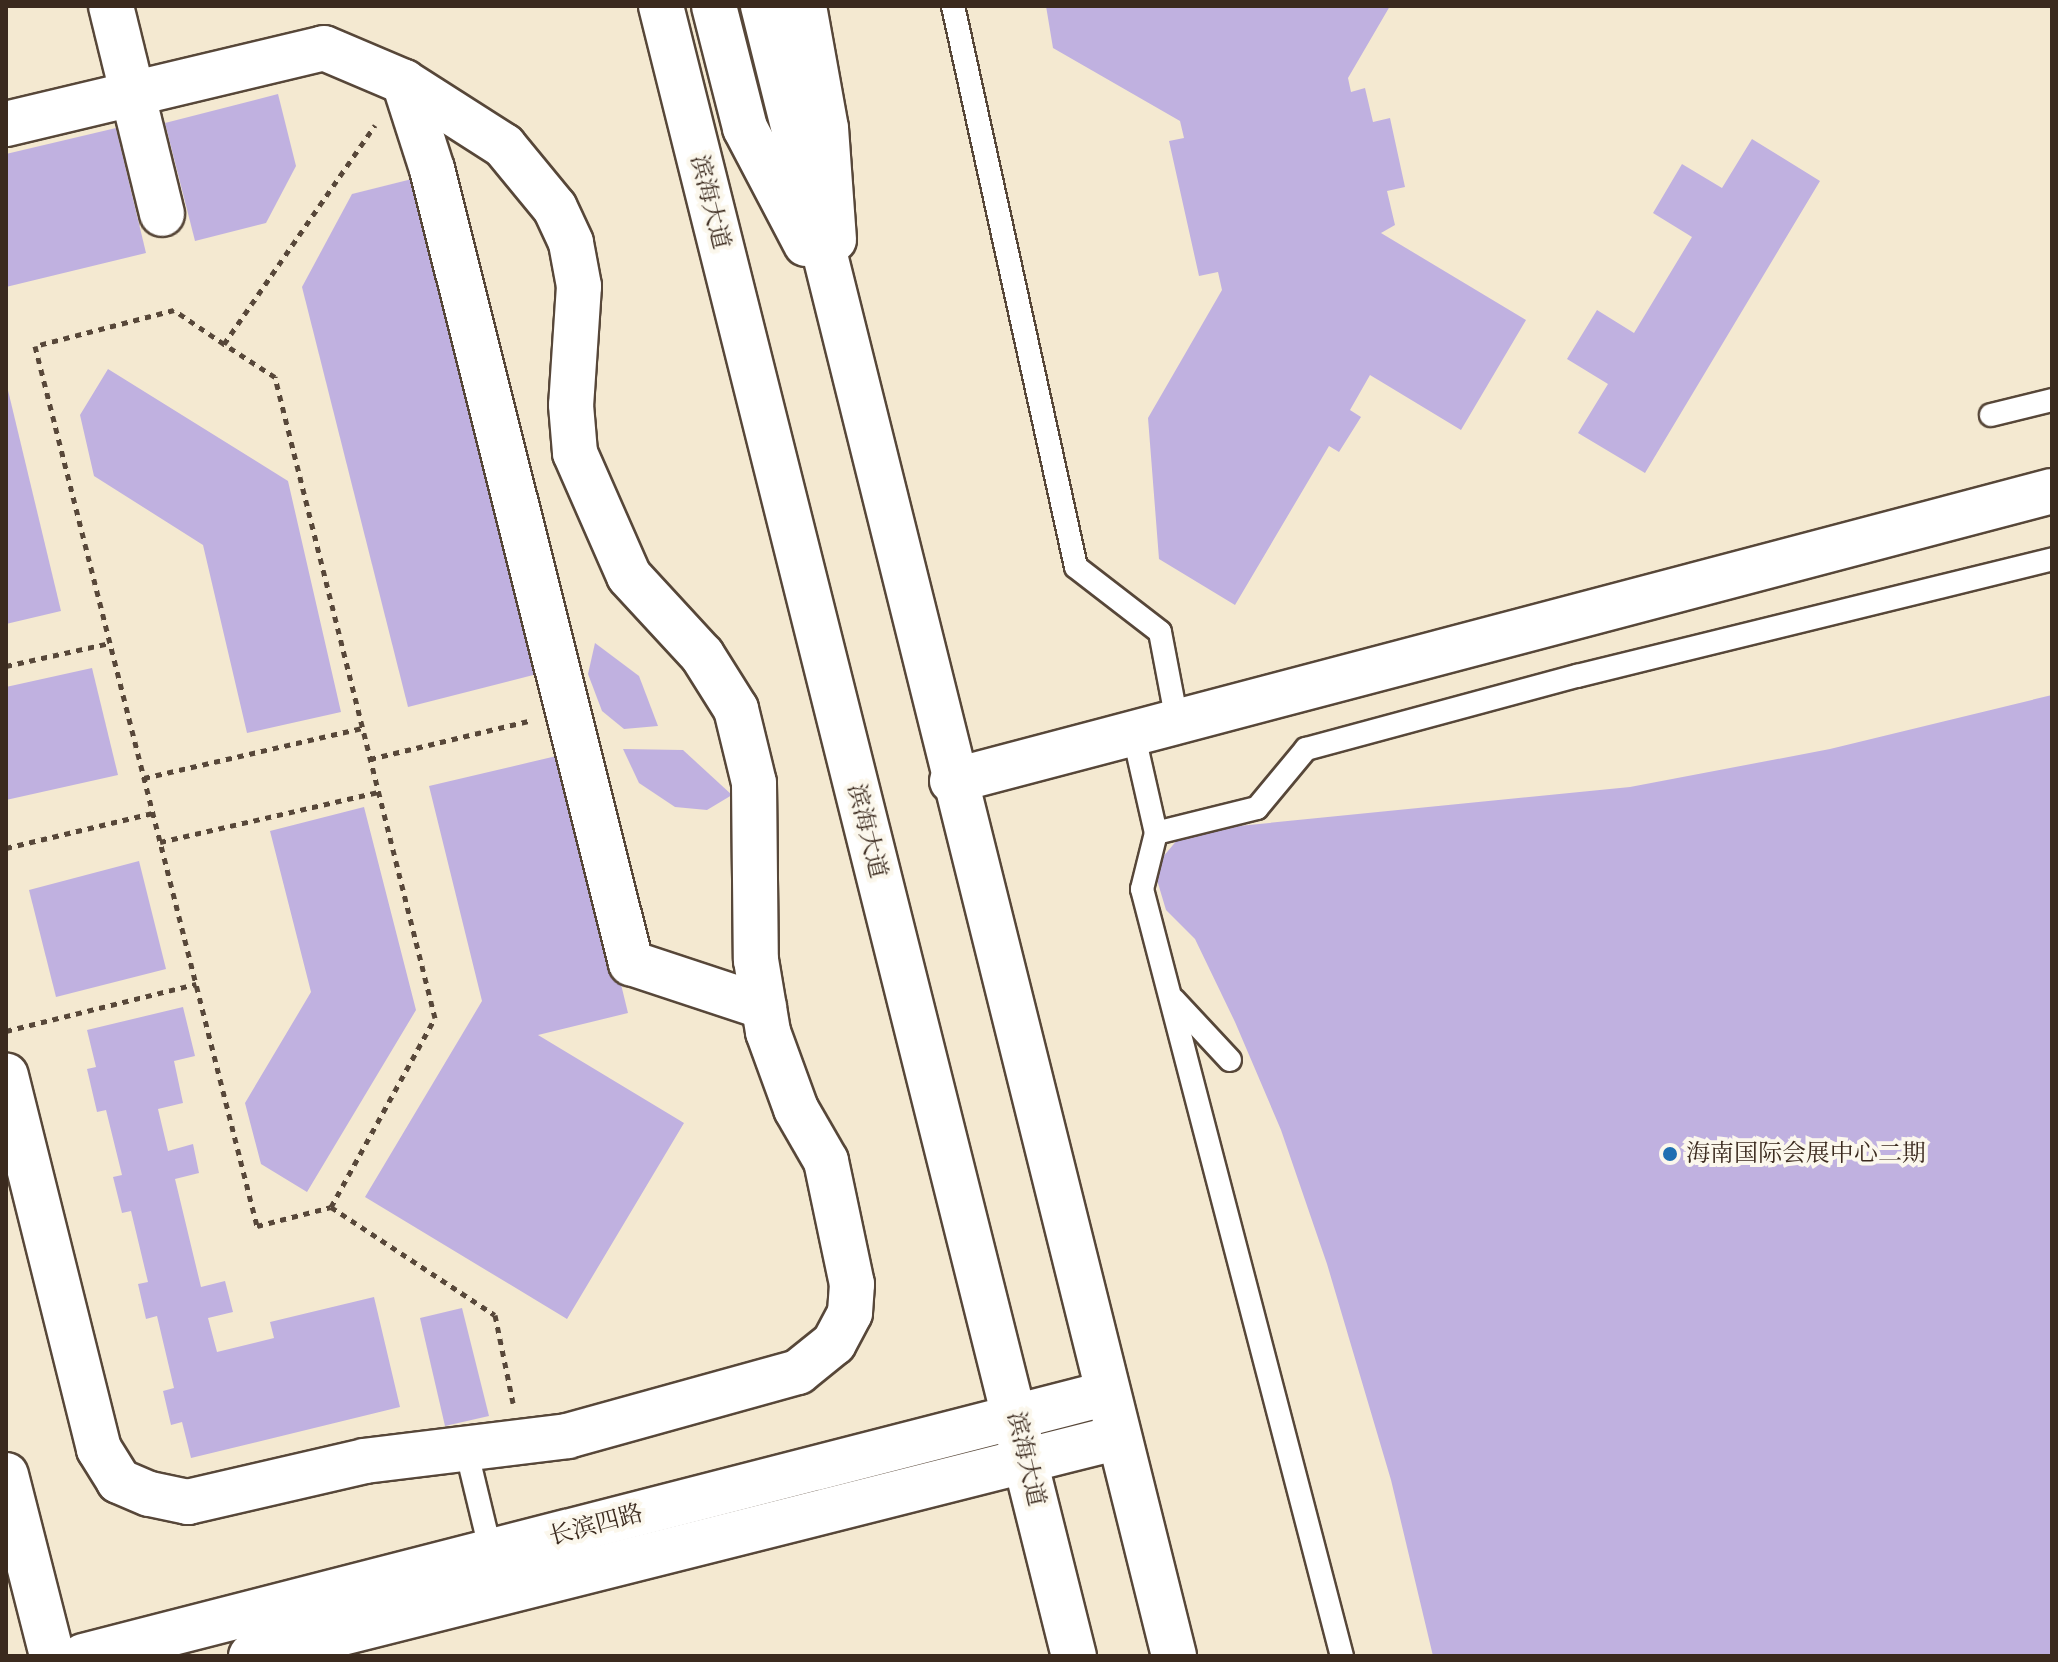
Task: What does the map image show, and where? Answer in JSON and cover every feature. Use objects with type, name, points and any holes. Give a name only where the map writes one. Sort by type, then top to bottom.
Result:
[{"type":"main road","points":[[111,6],[162,214]]},
{"type":"main road","name":"滨海大道","points":[[661,6],[1074,1656]]},
{"type":"main road","points":[[714,6],[745,128],[838,306]]},
{"type":"main road","points":[[763,6],[952,781],[1174,1656]]},
{"type":"main road","points":[[804,6],[826,128],[838,306]]},
{"type":"main road","points":[[6,124],[324,48],[404,82],[504,146],[555,208],[571,243],[579,286],[571,405],[575,453],[629,576],[702,655],[736,709],[754,783],[756,960],[764,1007],[796,1109],[826,1161],[852,1284],[850,1313],[834,1343],[798,1372],[568,1436],[365,1461],[188,1502],[119,1481],[99,1449],[6,1075]]},
{"type":"main road","points":[[404,82],[432,169],[631,963],[764,1007]]},
{"type":"main road","points":[[952,781],[2052,491]]},
{"type":"main road","name":"长滨四路","points":[[83,1656],[1108,1393]]},
{"type":"main road","name":"长滨四路","points":[[251,1656],[1119,1437]]},
{"type":"main road","points":[[6,1475],[52,1656]]},
{"type":"lane","points":[[953,6],[1076,567],[1160,632],[1177,721]]},
{"type":"lane","points":[[1991,415],[2052,400]]},
{"type":"lane","points":[[1156,833],[1257,808],[1306,749],[1577,676],[2052,559]]},
{"type":"lane","points":[[1133,732],[1156,833],[1142,889],[1342,1656]]},
{"type":"lane","points":[[1170,996],[1230,1060]]},
{"type":"lane","points":[[466,1449],[491,1552]]},
{"type":"path","points":[[224,344],[404,82]]},
{"type":"path","points":[[174,310],[224,344],[275,377],[435,1018],[331,1207],[257,1226],[35,346],[174,310]]},
{"type":"path","points":[[6,666],[110,643]]},
{"type":"path","points":[[370,759],[568,711]]},
{"type":"path","points":[[144,778],[362,728]]},
{"type":"path","points":[[160,842],[378,792]]},
{"type":"path","points":[[6,848],[153,813]]},
{"type":"path","points":[[6,1031],[196,984]]},
{"type":"path","points":[[331,1207],[495,1315],[521,1441]]},
{"type":"building","points":[[1046,6],[1390,6],[1348,78],[1351,92],[1365,88],[1373,122],[1390,118],[1405,187],[1387,191],[1395,225],[1381,233],[1526,320],[1461,430],[1370,375],[1350,410],[1361,417],[1339,452],[1329,446],[1235,605],[1159,559],[1148,418],[1222,290],[1218,272],[1199,276],[1169,141],[1184,138],[1180,121],[1053,48]]},
{"type":"building","points":[[278,94],[296,166],[266,223],[195,241],[165,123]]},
{"type":"building","points":[[116,128],[146,253],[6,287],[6,154]]},
{"type":"building","points":[[1752,139],[1820,181],[1645,473],[1578,433],[1608,384],[1567,359],[1597,310],[1634,333],[1692,237],[1653,213],[1682,164],[1722,188]]},
{"type":"building","points":[[420,177],[545,672],[408,707],[302,287],[352,194]]},
{"type":"building","points":[[108,369],[288,481],[341,712],[247,733],[203,545],[94,476],[80,415]]},
{"type":"building","points":[[6,382],[61,611],[6,624]]},
{"type":"building","points":[[595,643],[639,676],[658,726],[624,729],[602,711],[588,674]]},
{"type":"building","points":[[92,668],[118,775],[6,800],[6,687]]},
{"type":"building","name":"海南国际会展中心二期","points":[[2052,695],[2052,1656],[1433,1656],[1391,1480],[1327,1264],[1281,1130],[1235,1022],[1195,939],[1166,910],[1157,880],[1162,858],[1178,839],[1218,828],[1630,787],[1830,749]]},
{"type":"building","points":[[623,749],[683,750],[732,795],[707,810],[675,807],[639,783]]},
{"type":"building","points":[[565,754],[628,1013],[538,1035],[684,1123],[567,1319],[365,1197],[482,1001],[429,786]]},
{"type":"building","points":[[364,807],[416,1010],[307,1192],[261,1164],[245,1103],[311,992],[270,831]]},
{"type":"building","points":[[139,861],[166,969],[56,997],[29,890]]},
{"type":"building","points":[[183,1007],[195,1056],[174,1061],[183,1103],[158,1109],[168,1151],[193,1144],[199,1173],[175,1179],[201,1287],[225,1281],[233,1312],[208,1318],[217,1352],[274,1338],[270,1322],[374,1297],[400,1407],[191,1458],[182,1422],[171,1425],[163,1391],[174,1388],[157,1316],[146,1319],[138,1284],[148,1282],[131,1211],[122,1213],[113,1177],[122,1175],[106,1110],[97,1112],[87,1069],[96,1067],[87,1030]]},
{"type":"building","points":[[462,1308],[489,1416],[445,1426],[420,1318]]},
{"type":"place","name":"海南国际会展中心二期","points":[[1670,1154]]}]
